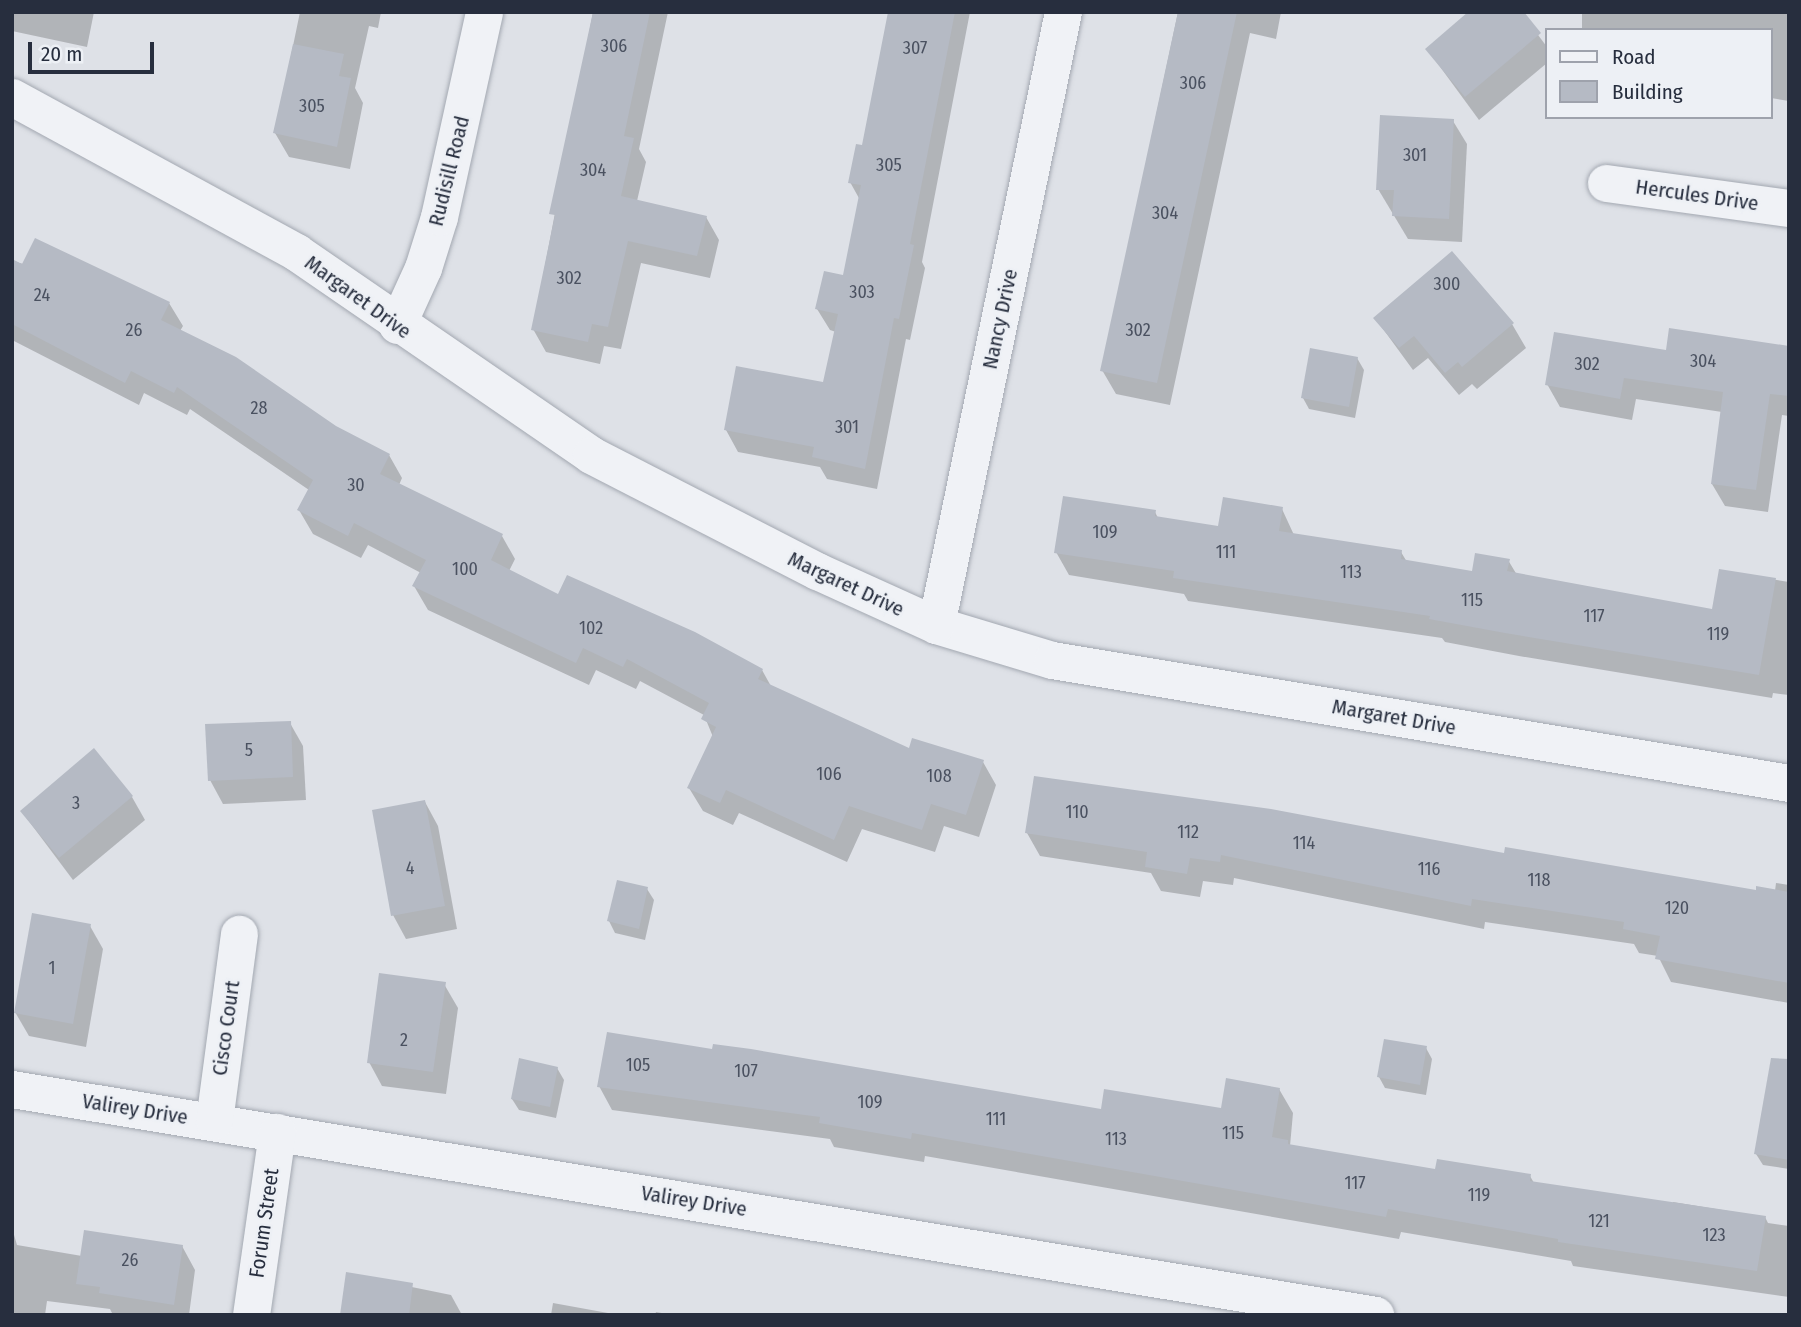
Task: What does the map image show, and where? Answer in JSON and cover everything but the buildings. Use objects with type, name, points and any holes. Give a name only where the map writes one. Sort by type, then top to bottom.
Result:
[{"type":"street","name":"Rudisill Road","points":[[397,325],[439,217],[484,12]]},
{"type":"street","name":"Nancy Drive","points":[[936,625],[1063,12]]},
{"type":"street","name":"Margaret Drive","points":[[12,97],[296,253],[397,325],[591,455],[792,559],[936,625],[1052,660],[1789,783]]},
{"type":"street","name":"Hercules Drive","points":[[1605,183],[1789,208]]},
{"type":"street","name":"Cisco Court","points":[[214,1121],[239,934]]},
{"type":"street","name":"Valirey Drive","points":[[12,1089],[1376,1315]]},
{"type":"street","name":"Forum Street","points":[[251,1315],[277,1132]]}]
